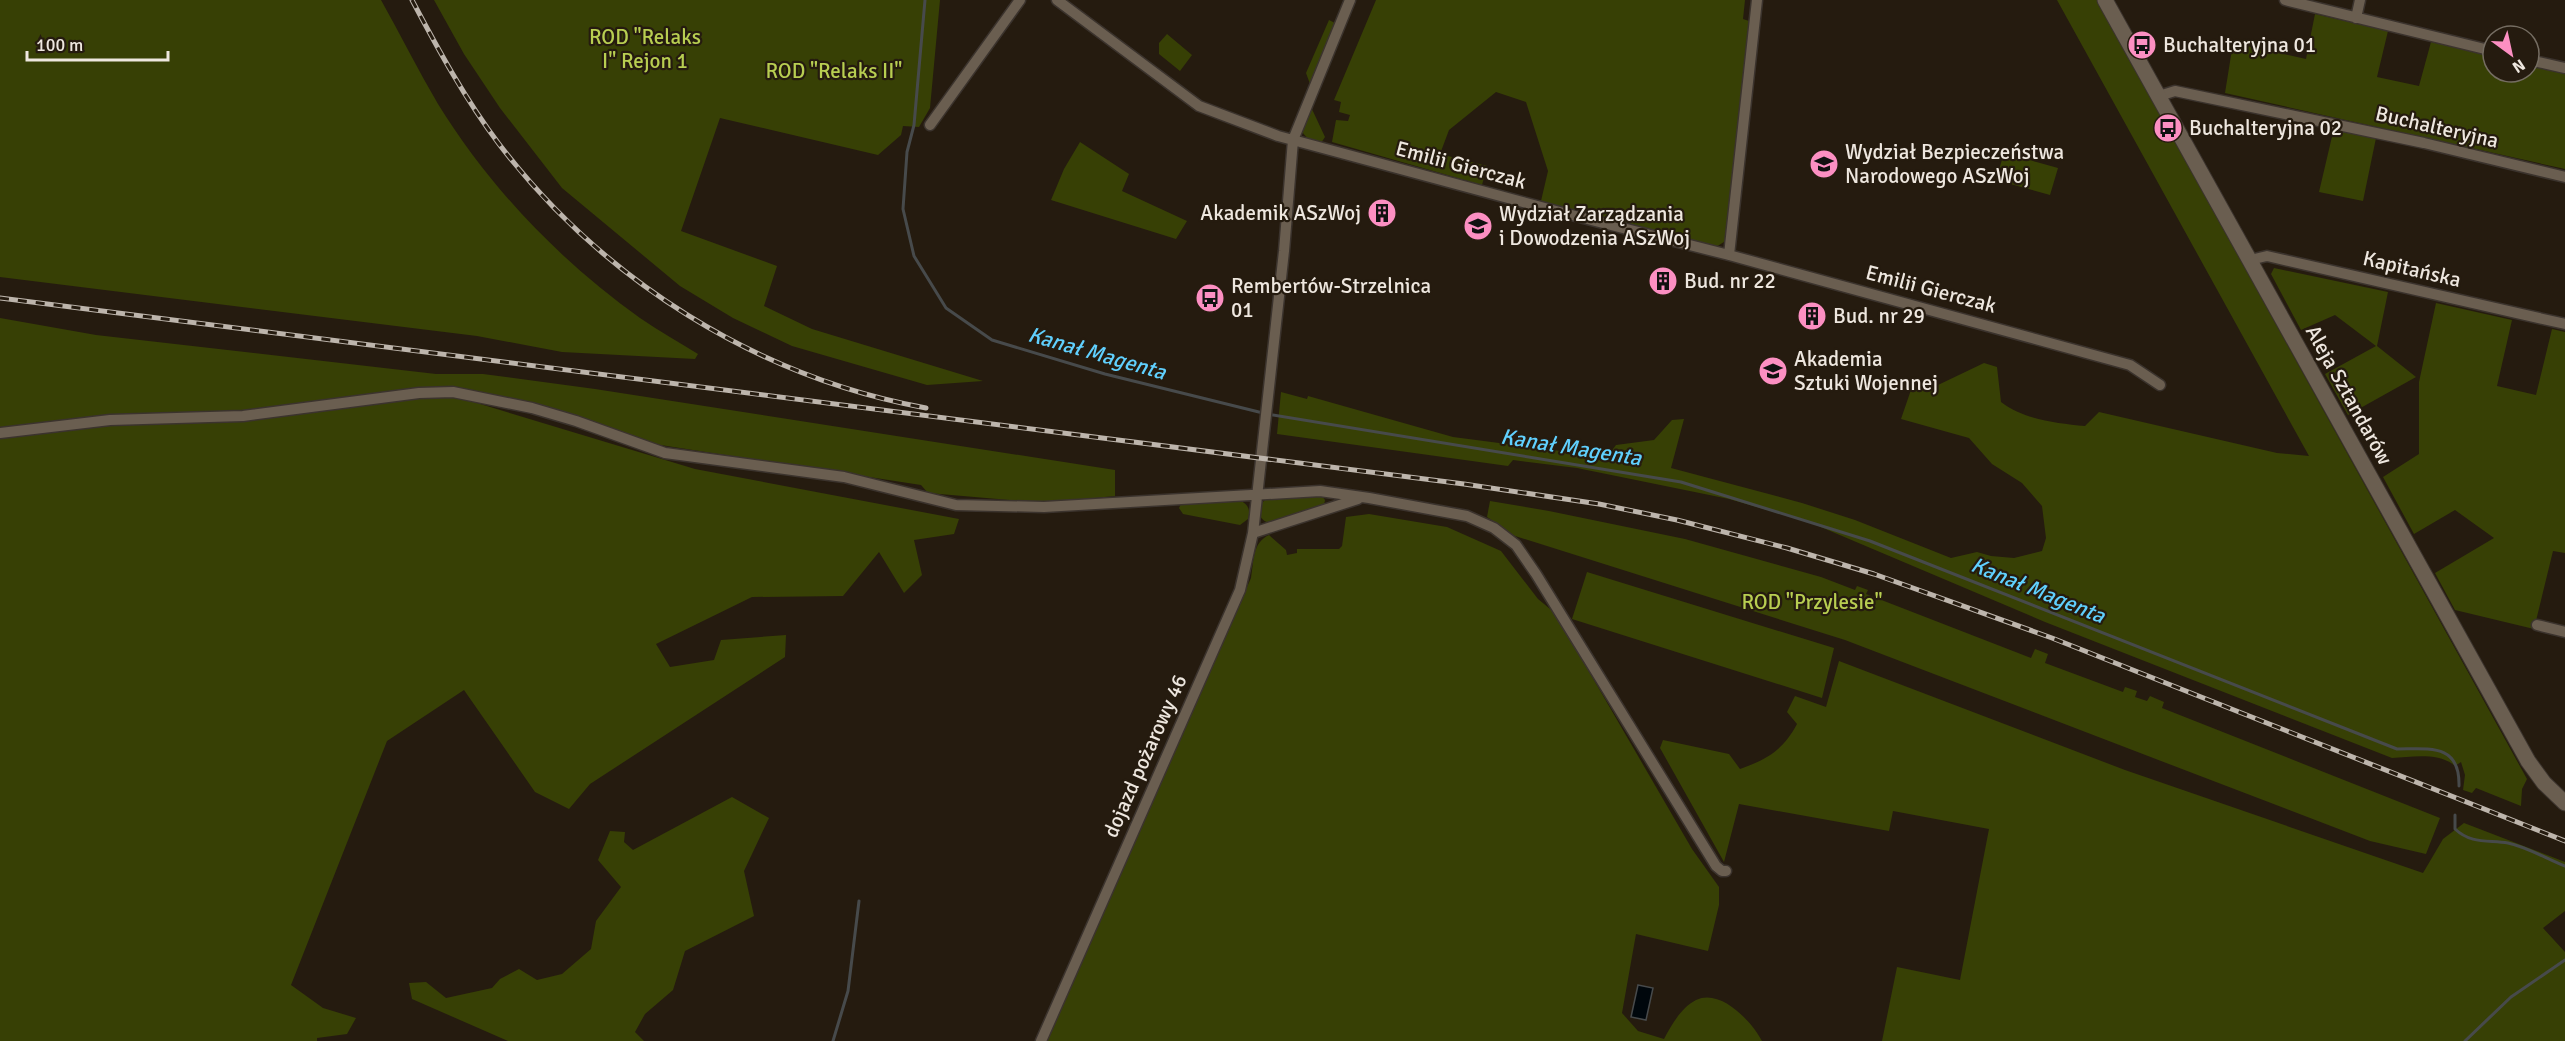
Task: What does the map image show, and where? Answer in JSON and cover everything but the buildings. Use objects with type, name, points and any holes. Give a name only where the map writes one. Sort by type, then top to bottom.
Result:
[{"type":"street","points":[[930,125],[1020,0]]},
{"type":"street","name":"Emilii Gierczak","points":[[1057,0],[1199,106],[1216,114],[1293,140],[1556,212],[1729,255],[2130,365],[2160,386]]},
{"type":"street","name":"dojazd pożarowy 46","points":[[1041,1041],[1240,590],[1252,533],[1284,251],[1293,140],[1350,0]]},
{"type":"street","points":[[1729,255],[1757,0]]},
{"type":"street","name":"Aleja Sztandarów","points":[[2104,0],[2528,761],[2544,783],[2565,803]]},
{"type":"street","points":[[2285,0],[2481,48]]},
{"type":"street","points":[[2356,18],[2360,0]]},
{"type":"street","points":[[2541,63],[2565,68]]},
{"type":"street","name":"Buchalteryjna","points":[[2159,96],[2175,91],[2424,142],[2565,177]]},
{"type":"street","name":"Kapitańska","points":[[2250,260],[2267,256],[2565,324]]},
{"type":"street","points":[[0,433],[110,420],[243,416],[419,393],[453,392],[538,410],[665,453],[843,477],[956,505],[997,508],[1044,507],[1320,491],[1467,516],[1494,528],[1516,545],[1542,583],[1716,866],[1726,871]]},
{"type":"street","points":[[1252,533],[1269,530],[1361,497]]},
{"type":"street","points":[[2537,625],[2565,632]]},
{"type":"green space","points":[[0,0],[381,0],[423,78],[458,135],[480,165],[528,221],[610,296],[647,323],[698,354],[695,359],[562,352],[477,336],[0,277]]},
{"type":"green space","points":[[434,0],[940,0],[930,108],[919,127],[903,126],[901,135],[878,155],[720,118],[681,231],[777,266],[764,306],[812,329],[983,381],[927,385],[792,346],[733,318],[680,286],[562,188],[500,108],[464,54]]},
{"type":"green space","points":[[1376,0],[1745,0],[1743,19],[1752,22],[1727,240],[1716,247],[1541,201],[1548,171],[1526,102],[1496,92],[1449,130],[1440,154],[1487,166],[1482,185],[1332,142],[1336,120],[1348,121],[1350,115],[1339,112],[1341,102],[1334,100]]},
{"type":"green space","points":[[2057,0],[2097,0],[2527,779],[2522,789],[2521,806],[2476,788],[2472,793],[2463,790],[2465,775],[2461,762],[2455,766],[2433,757],[2392,758],[2045,622],[1809,522],[1729,499],[1577,468],[1513,460],[1508,466],[1277,434],[1281,392],[1307,399],[1308,396],[1453,437],[1607,457],[1616,445],[1654,440],[1672,420],[1684,419],[1671,468],[1802,503],[1855,520],[1951,558],[1977,552],[2014,558],[2042,551],[2046,538],[2042,506],[2022,483],[1992,464],[1969,438],[1901,419],[1912,387],[1938,385],[1984,363],[1997,367],[2001,402],[2030,417],[2085,426],[2099,412],[2277,453],[2309,456]]},
{"type":"green space","points":[[2315,14],[2388,31],[2377,77],[2419,86],[2431,42],[2481,53],[2481,84],[2541,84],[2541,67],[2565,73],[2565,169],[2225,93],[2233,43],[2306,59]]},
{"type":"green space","points":[[1329,20],[1335,23],[1310,84],[1306,73]]},
{"type":"green space","points":[[1167,34],[1192,55],[1180,71],[1159,54],[1159,43]]},
{"type":"green space","points":[[1311,107],[1325,137],[1321,143],[1309,140],[1302,132]]},
{"type":"green space","points":[[2334,128],[2376,138],[2363,201],[2319,192]]},
{"type":"green space","points":[[1080,142],[1129,174],[1122,191],[1187,221],[1176,239],[1051,200],[1064,169]]},
{"type":"green space","points":[[2004,153],[2058,168],[2050,195],[1996,180]]},
{"type":"green space","points":[[2274,268],[2388,292],[2377,346],[2416,377],[2348,415],[2325,374],[2376,346],[2335,315],[2301,330],[2271,274]]},
{"type":"green space","points":[[2436,303],[2512,320],[2497,386],[2536,395],[2552,329],[2565,332],[2565,553],[2553,551],[2534,629],[2455,610],[2435,573],[2494,538],[2455,510],[2414,534],[2383,477],[2419,454],[2419,382]]},
{"type":"green space","points":[[0,318],[96,335],[436,374],[483,374],[595,389],[1115,470],[1115,496],[1046,503],[928,493],[921,485],[654,444],[530,404],[478,392],[477,403],[695,469],[959,519],[954,534],[914,540],[922,575],[904,593],[879,552],[843,596],[752,597],[656,644],[670,667],[714,660],[721,640],[786,635],[785,657],[590,784],[569,809],[535,792],[464,690],[387,741],[291,985],[323,1008],[356,1018],[347,1034],[317,1038],[317,1041],[0,1041]]},
{"type":"green space","points":[[1322,496],[1325,500],[1324,505],[1269,523],[1260,516],[1260,504],[1268,498]]},
{"type":"green space","points":[[1238,500],[1248,507],[1249,513],[1248,519],[1240,525],[1183,514],[1179,508],[1181,504]]},
{"type":"green space","name":"ROD \"Przylesie\"","points":[[1490,501],[1685,539],[1821,577],[1855,590],[1857,586],[1868,590],[1866,594],[2031,658],[2035,649],[2048,654],[2045,663],[2123,692],[2125,687],[2137,691],[2135,697],[2147,701],[2150,696],[2164,702],[2162,708],[2440,818],[2426,854],[2370,841],[1845,640],[1515,536],[1487,517]]},
{"type":"green space","points":[[1369,514],[1447,527],[1501,551],[1538,599],[1555,613],[1692,849],[1719,887],[1719,905],[1708,951],[1636,934],[1622,1013],[1638,1031],[1664,1039],[1677,1017],[1691,1003],[1706,998],[1715,999],[1735,1009],[1751,1025],[1762,1041],[1047,1041],[1251,578],[1259,543],[1269,535],[1286,550],[1287,555],[1297,553],[1297,549],[1339,549],[1342,546],[1346,517]]},
{"type":"green space","name":"ROD \"Przylesie\"","points":[[1587,572],[1834,648],[1822,698],[1572,619]]},
{"type":"green space","points":[[1839,661],[2125,770],[2423,873],[2443,839],[2464,823],[2565,862],[2565,911],[2543,928],[2565,952],[2565,1041],[1882,1041],[1897,967],[1960,980],[1989,829],[1893,811],[1889,831],[1739,804],[1724,862],[1660,748],[1663,740],[1729,754],[1740,769],[1759,761],[1780,747],[1797,724],[1787,712],[1795,696],[1826,707]]},
{"type":"green space","points":[[732,797],[769,818],[744,871],[754,916],[685,951],[673,990],[645,1014],[635,1032],[644,1041],[508,1041],[412,999],[409,983],[426,982],[446,998],[492,988],[500,979],[519,969],[537,980],[562,974],[591,949],[596,921],[621,887],[598,860],[610,831],[625,832],[624,842],[633,850]]},
{"type":"shaded area","points":[[1638,985],[1653,988],[1646,1020],[1631,1017]]},
{"type":"waterway","name":"Kanał Magenta","points":[[925,0],[914,125],[907,152],[903,209],[914,256],[946,308],[992,340],[1105,374],[1267,414],[1681,482],[1870,541],[2397,749],[2440,751],[2454,762],[2458,772],[2459,786]]},
{"type":"waterway","name":"Kanał Magenta","points":[[2455,815],[2455,829],[2467,837],[2515,845],[2565,866]]},
{"type":"waterway","points":[[833,1041],[848,991],[859,901]]},
{"type":"waterway","points":[[2465,1041],[2511,997],[2565,960]]},
{"type":"railway","points":[[412,0],[463,92],[499,144],[540,193],[586,238],[635,279],[688,315],[744,347],[803,373],[863,393],[926,408]]},
{"type":"railway","points":[[0,298],[1464,484],[1599,504],[1677,520],[1787,548],[1874,574],[2052,638],[2565,841]]},
{"type":"place","name":"Buchalteryjna 01","points":[[2142,45]]},
{"type":"place","name":"Buchalteryjna 02","points":[[2168,128]]},
{"type":"place","name":"Wydział Bezpieczeństwa Narodowego ASzWoj","points":[[1824,164]]},
{"type":"place","name":"Akademik ASzWoj","points":[[1382,213]]},
{"type":"place","name":"Wydział Zarządzania i Dowodzenia ASzWoj","points":[[1478,226]]},
{"type":"place","name":"Bud. nr 22","points":[[1663,281]]},
{"type":"place","name":"Rembertów-Strzelnica 01","points":[[1210,298]]},
{"type":"place","name":"Bud. nr 29","points":[[1812,316]]},
{"type":"place","name":"Akademia Sztuki Wojennej","points":[[1773,371]]},
{"type":"park label","name":"ROD \"Relaks I\" Rejon 1","points":[[645,49]]},
{"type":"park label","name":"ROD \"Relaks II\"","points":[[834,71]]}]
